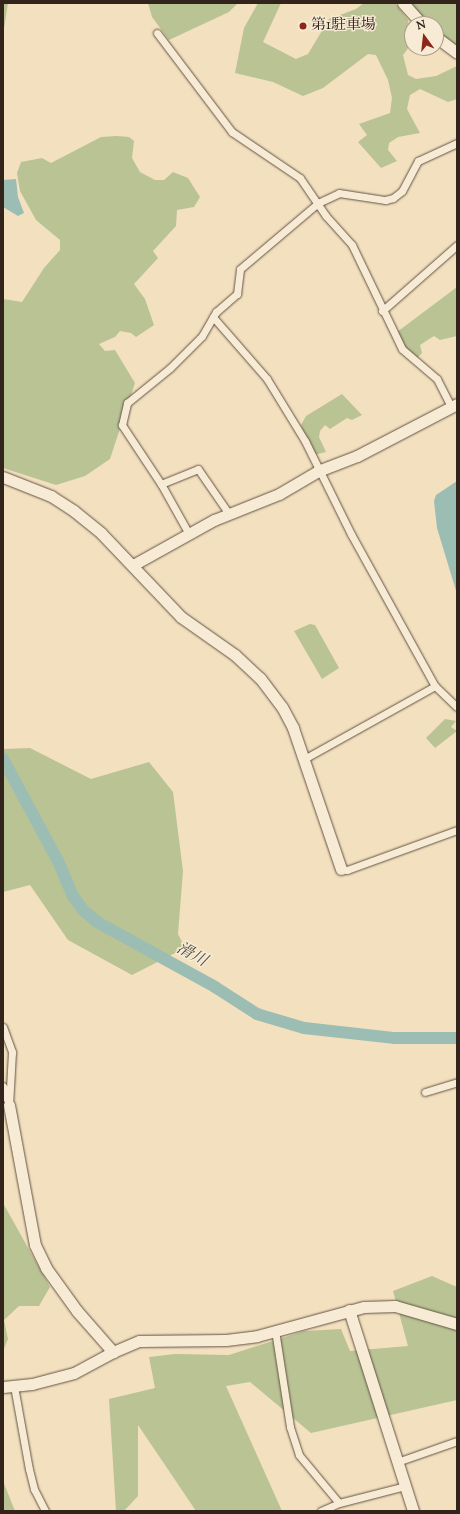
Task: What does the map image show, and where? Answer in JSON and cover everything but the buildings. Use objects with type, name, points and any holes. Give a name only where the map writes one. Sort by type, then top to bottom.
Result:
[{"type":"street","points":[[402,3],[414,16]]},
{"type":"street","points":[[133,566],[189,534],[229,514],[279,494],[318,471],[358,456],[454,405],[437,379],[402,349],[382,311],[352,245],[300,178],[232,132],[157,33]]},
{"type":"street","points":[[444,43],[457,53]]},
{"type":"street","points":[[189,534],[161,484],[122,426],[127,402],[170,368],[202,336],[213,317],[237,294],[240,270],[318,203],[339,193],[385,200],[394,198],[402,191],[418,161],[457,143]]},
{"type":"street","points":[[382,311],[457,245]]},
{"type":"street","points":[[213,317],[267,379],[305,441],[318,471],[436,686],[457,707]]},
{"type":"street","points":[[161,484],[198,469],[229,514]]},
{"type":"street","points":[[3,477],[34,487],[63,503],[101,533],[181,617],[235,655],[260,678],[282,707],[293,728],[341,869],[347,870],[457,830]]},
{"type":"street","points":[[304,759],[436,686]]},
{"type":"street","points":[[3,1027],[12,1052],[9,1105]]},
{"type":"street","points":[[425,1092],[457,1082]]},
{"type":"street","points":[[3,1086],[9,1105],[35,1245],[46,1268],[77,1311],[113,1352]]},
{"type":"street","points":[[45,1511],[34,1489],[9,1387],[74,1373],[113,1352],[139,1342],[226,1340],[257,1336],[349,1310],[380,1305],[395,1306],[457,1324]]},
{"type":"street","points":[[349,1310],[413,1511]]},
{"type":"street","points":[[275,1330],[290,1427],[299,1455],[339,1503]]},
{"type":"street","points":[[397,1462],[457,1441]]},
{"type":"street","points":[[321,1511],[339,1503],[405,1486]]},
{"type":"green space","points":[[3,3],[8,3],[3,35]]},
{"type":"green space","points":[[148,3],[238,3],[229,12],[169,40],[152,17]]},
{"type":"green space","points":[[258,3],[281,3],[263,42],[296,59],[308,54],[329,19],[356,9],[364,3],[395,3],[405,16],[403,55],[408,75],[416,79],[436,76],[457,66],[457,99],[448,102],[420,89],[410,95],[407,109],[420,133],[398,137],[389,143],[388,150],[397,161],[381,168],[358,142],[367,135],[359,124],[390,113],[392,98],[388,80],[376,55],[368,54],[323,88],[303,96],[273,82],[235,73],[244,28]]},
{"type":"green space","points":[[407,3],[457,3],[457,50],[444,39],[444,16],[419,16]]},
{"type":"green space","points":[[101,137],[129,137],[134,141],[132,158],[140,172],[155,180],[164,180],[173,172],[188,178],[200,197],[194,207],[177,210],[176,226],[153,251],[158,258],[134,284],[145,299],[154,325],[136,337],[131,333],[120,331],[115,337],[99,344],[105,351],[115,350],[135,383],[110,459],[85,476],[56,485],[3,468],[3,299],[22,302],[44,268],[60,250],[60,240],[36,220],[20,191],[17,173],[21,162],[42,158],[51,163]]},
{"type":"green space","points":[[457,287],[457,336],[440,340],[434,336],[420,345],[422,353],[417,358],[407,350],[397,332]]},
{"type":"green space","points":[[342,394],[362,415],[352,420],[347,418],[330,429],[325,425],[320,431],[319,437],[326,452],[314,455],[301,425],[306,416]]},
{"type":"green space","points":[[310,624],[315,625],[339,668],[322,679],[294,631]]},
{"type":"green space","points":[[445,719],[456,721],[451,727],[457,731],[435,748],[426,738]]},
{"type":"green space","points":[[30,748],[91,779],[149,762],[173,792],[183,871],[178,934],[185,948],[132,975],[68,940],[30,885],[3,892],[3,749]]},
{"type":"green space","points":[[3,1203],[50,1287],[39,1306],[19,1306],[4,1320],[8,1339],[3,1351]]},
{"type":"green space","points":[[432,1276],[457,1287],[457,1400],[311,1433],[250,1382],[226,1386],[282,1511],[196,1511],[138,1425],[138,1496],[124,1511],[116,1511],[109,1399],[155,1388],[149,1357],[175,1354],[229,1355],[304,1331],[341,1329],[350,1351],[408,1346],[393,1291]]},
{"type":"green space","points":[[3,1481],[15,1511],[3,1511]]},
{"type":"water","points":[[16,179],[18,197],[24,213],[18,216],[3,207],[3,180]]},
{"type":"water","points":[[457,481],[457,594],[437,528],[434,501],[436,495]]},
{"type":"waterway","name":"滑川","points":[[3,759],[58,861],[73,896],[84,911],[97,922],[215,987],[257,1014],[304,1028],[395,1038],[457,1038]]},
{"type":"place","name":"第1駐車場","points":[[303,26]]}]
